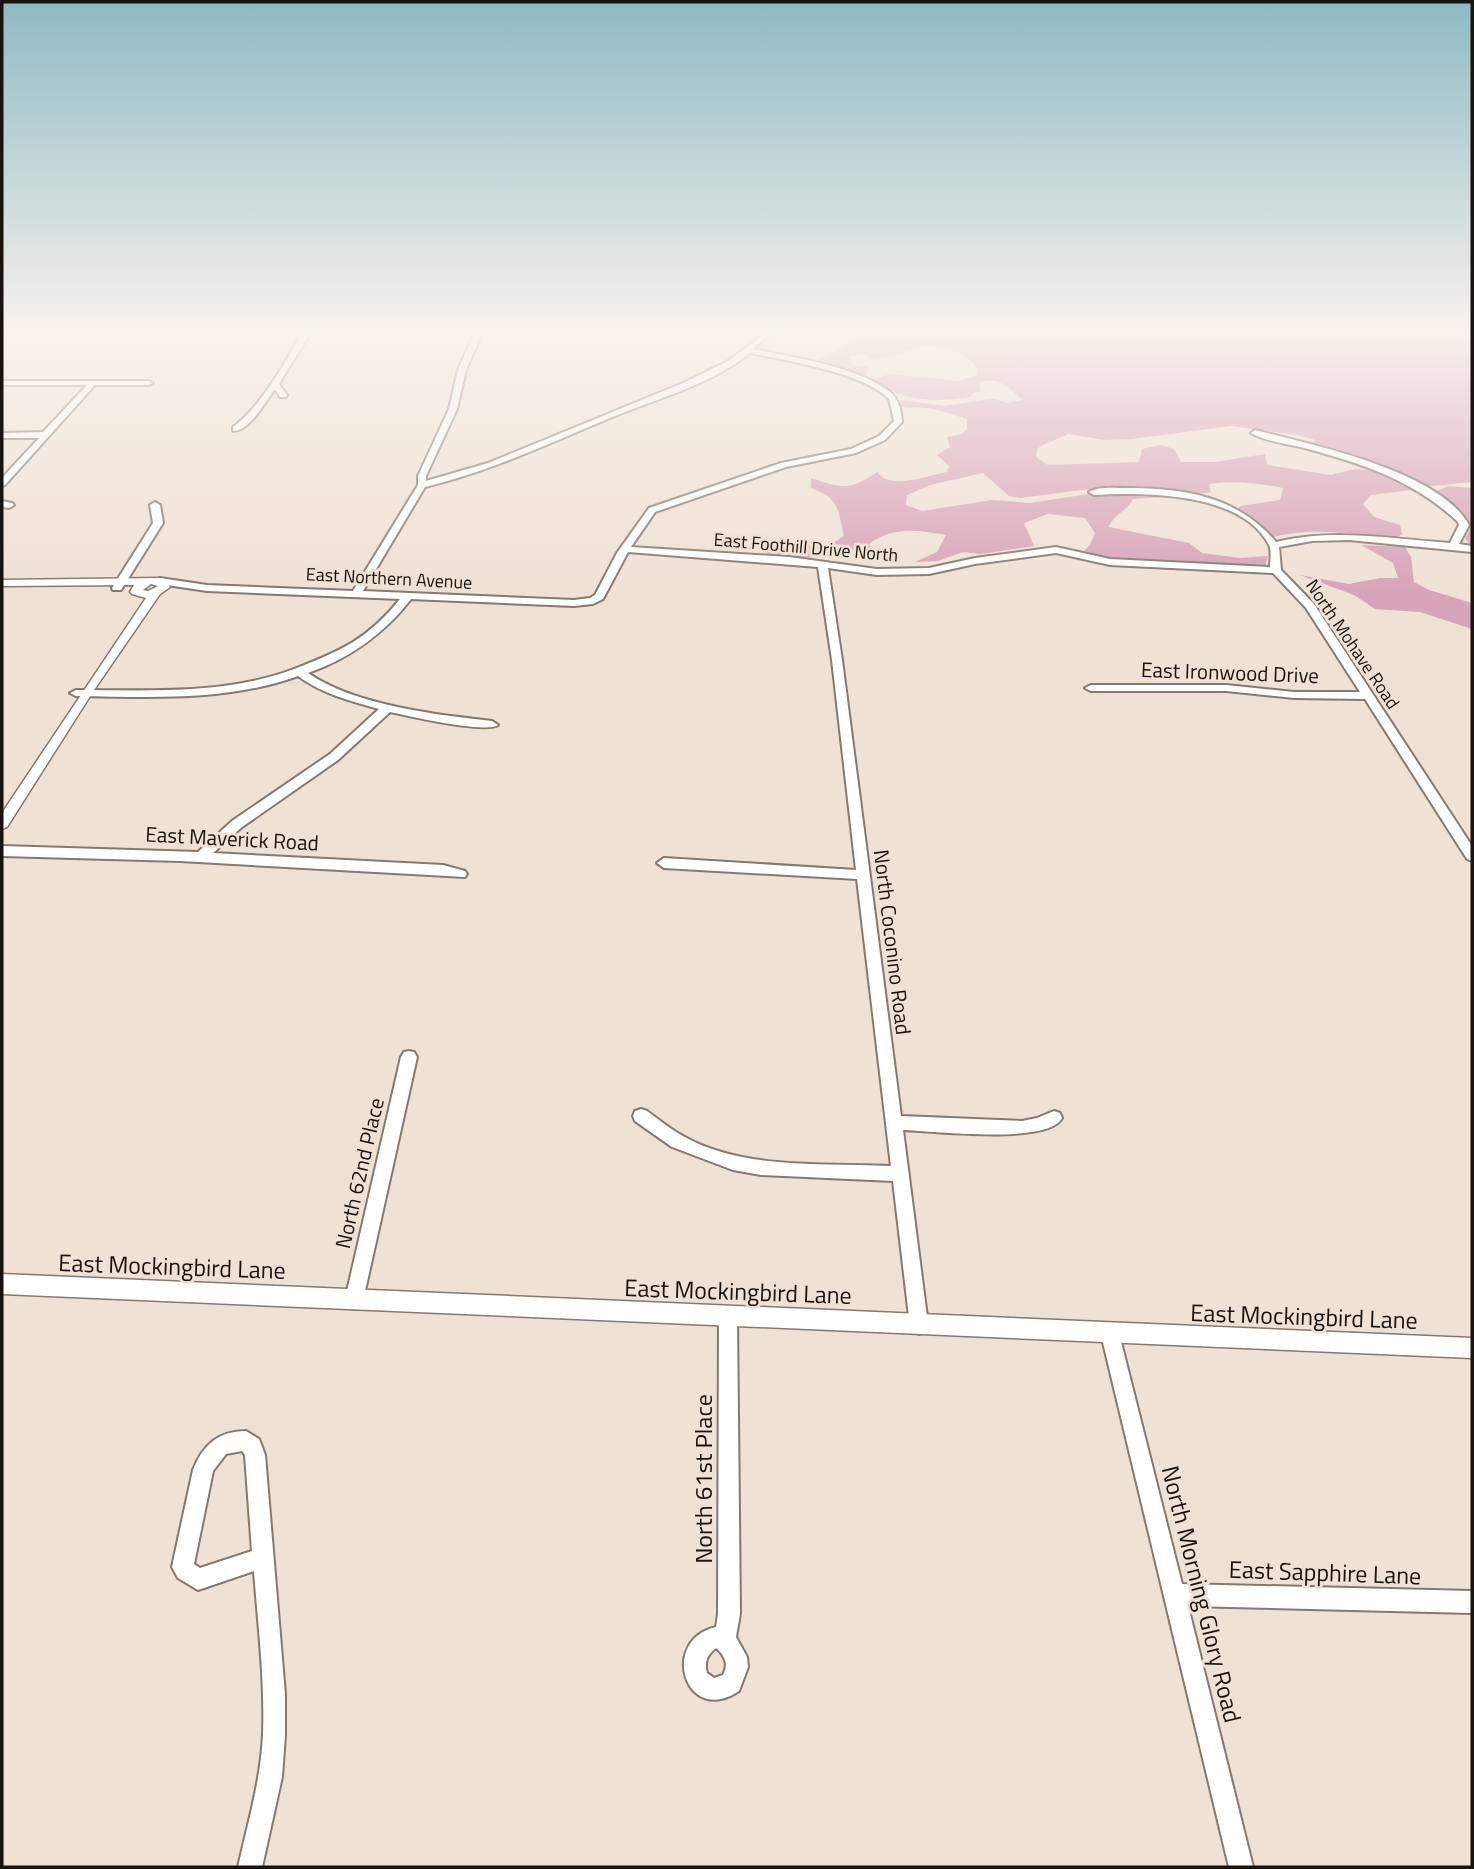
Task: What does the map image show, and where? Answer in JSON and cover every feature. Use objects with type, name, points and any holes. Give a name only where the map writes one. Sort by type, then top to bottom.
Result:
[{"type":"street","points":[[2,483],[65,414]]},
{"type":"street","points":[[236,429],[251,414]]},
{"type":"street","points":[[357,593],[422,485],[422,476],[451,414]]},
{"type":"street","points":[[422,485],[442,481],[538,447],[619,414]]},
{"type":"street","points":[[625,549],[652,510],[784,465],[853,451],[882,438],[898,422],[897,414]]},
{"type":"street","points":[[1255,433],[1347,458],[1426,491],[1462,521],[1464,525],[1455,544]]},
{"type":"street","points":[[2,435],[46,435]]},
{"type":"street","points":[[1094,492],[1146,489],[1210,503],[1250,519],[1274,545],[1322,537],[1432,545],[1455,544],[1472,549]]},
{"type":"street","points":[[119,586],[158,523],[155,505]]},
{"type":"street","name":"North Mohave Road","points":[[1274,545],[1276,570],[1310,606],[1472,856]]},
{"type":"street","name":"East Foothill Drive North","points":[[625,549],[822,564],[877,572],[929,571],[975,561],[1056,551],[1110,562],[1276,570]]},
{"type":"street","name":"East Northern Avenue","points":[[157,586],[587,602],[599,597],[625,549]]},
{"type":"street","name":"North Coconino Road","points":[[822,564],[864,874],[919,1325]]},
{"type":"street","points":[[2,586],[157,586]]},
{"type":"street","points":[[119,586],[137,592],[157,586]]},
{"type":"street","points":[[2,807],[157,586]]},
{"type":"street","points":[[2,824],[136,604],[137,592]]},
{"type":"street","points":[[81,693],[209,692],[258,683],[298,671],[359,642],[391,617],[408,596]]},
{"type":"street","points":[[298,671],[319,685],[388,707],[492,724]]},
{"type":"street","name":"East Ironwood Drive","points":[[1091,688],[1226,688],[1294,695],[1367,696]]},
{"type":"street","points":[[201,857],[237,824],[334,757],[388,707]]},
{"type":"street","name":"East Maverick Road","points":[[2,850],[201,857],[443,870],[460,874]]},
{"type":"street","points":[[664,863],[864,874]]},
{"type":"street","name":"North 62nd Place","points":[[354,1300],[408,1057]]},
{"type":"street","points":[[641,1116],[678,1142],[733,1163],[761,1168],[901,1174]]},
{"type":"street","points":[[895,1124],[1022,1128],[1039,1125],[1054,1118]]},
{"type":"street","name":"East Mockingbird Lane","points":[[2,1284],[1472,1348]]},
{"type":"street","name":"North 61st Place","points":[[725,1639],[729,1614],[728,1317]]},
{"type":"street","name":"North Morning Glory Road","points":[[1110,1334],[1241,1867]]},
{"type":"street","points":[[250,1867],[270,1777],[274,1694],[255,1455],[252,1446],[246,1441],[228,1442],[216,1447],[203,1470],[183,1567],[191,1577],[198,1579],[262,1558]]},
{"type":"street","name":"East Sapphire Lane","points":[[1176,1595],[1472,1602]]},
{"type":"shaded area","points":[[951,414],[1472,414],[1472,482],[1422,487],[1314,445],[1315,440],[1298,435],[1231,426],[1132,439],[1105,440],[1068,434],[1041,446],[1037,449],[1036,457],[1048,465],[1139,462],[1142,449],[1161,445],[1174,449],[1181,462],[1215,462],[1265,454],[1267,465],[1331,475],[1355,469],[1369,470],[1412,490],[1371,495],[1363,504],[1374,517],[1400,525],[1402,534],[1396,538],[1301,532],[1270,538],[1255,519],[1237,510],[1240,506],[1280,500],[1283,488],[1265,485],[1237,482],[1209,484],[1211,492],[1193,495],[1141,486],[1021,498],[1009,496],[983,473],[930,485],[907,495],[906,505],[922,511],[992,500],[1030,503],[1095,493],[1158,494],[1164,497],[1133,499],[1108,527],[1189,543],[1202,553],[1240,558],[1268,556],[1265,567],[1114,559],[1084,551],[1095,533],[1085,518],[1048,514],[1024,523],[1034,546],[981,554],[963,552],[938,561],[915,562],[937,552],[946,535],[915,531],[896,532],[878,538],[869,544],[873,552],[840,550],[819,557],[796,558],[766,553],[764,545],[830,545],[844,536],[836,505],[827,496],[811,488],[811,478],[845,486],[860,482],[877,472],[883,478],[900,481],[947,472],[949,466],[937,455],[950,447],[947,437],[962,434],[967,429],[967,419]]},
{"type":"shaded area","points":[[1449,486],[1472,488],[1472,546],[1465,539],[1471,526],[1468,520],[1434,492]]},
{"type":"shaded area","points":[[1361,545],[1405,547],[1411,557],[1414,582],[1429,590],[1472,603],[1472,629],[1420,612],[1375,609],[1354,595],[1300,575],[1349,584],[1380,578],[1398,578],[1393,563]]}]
